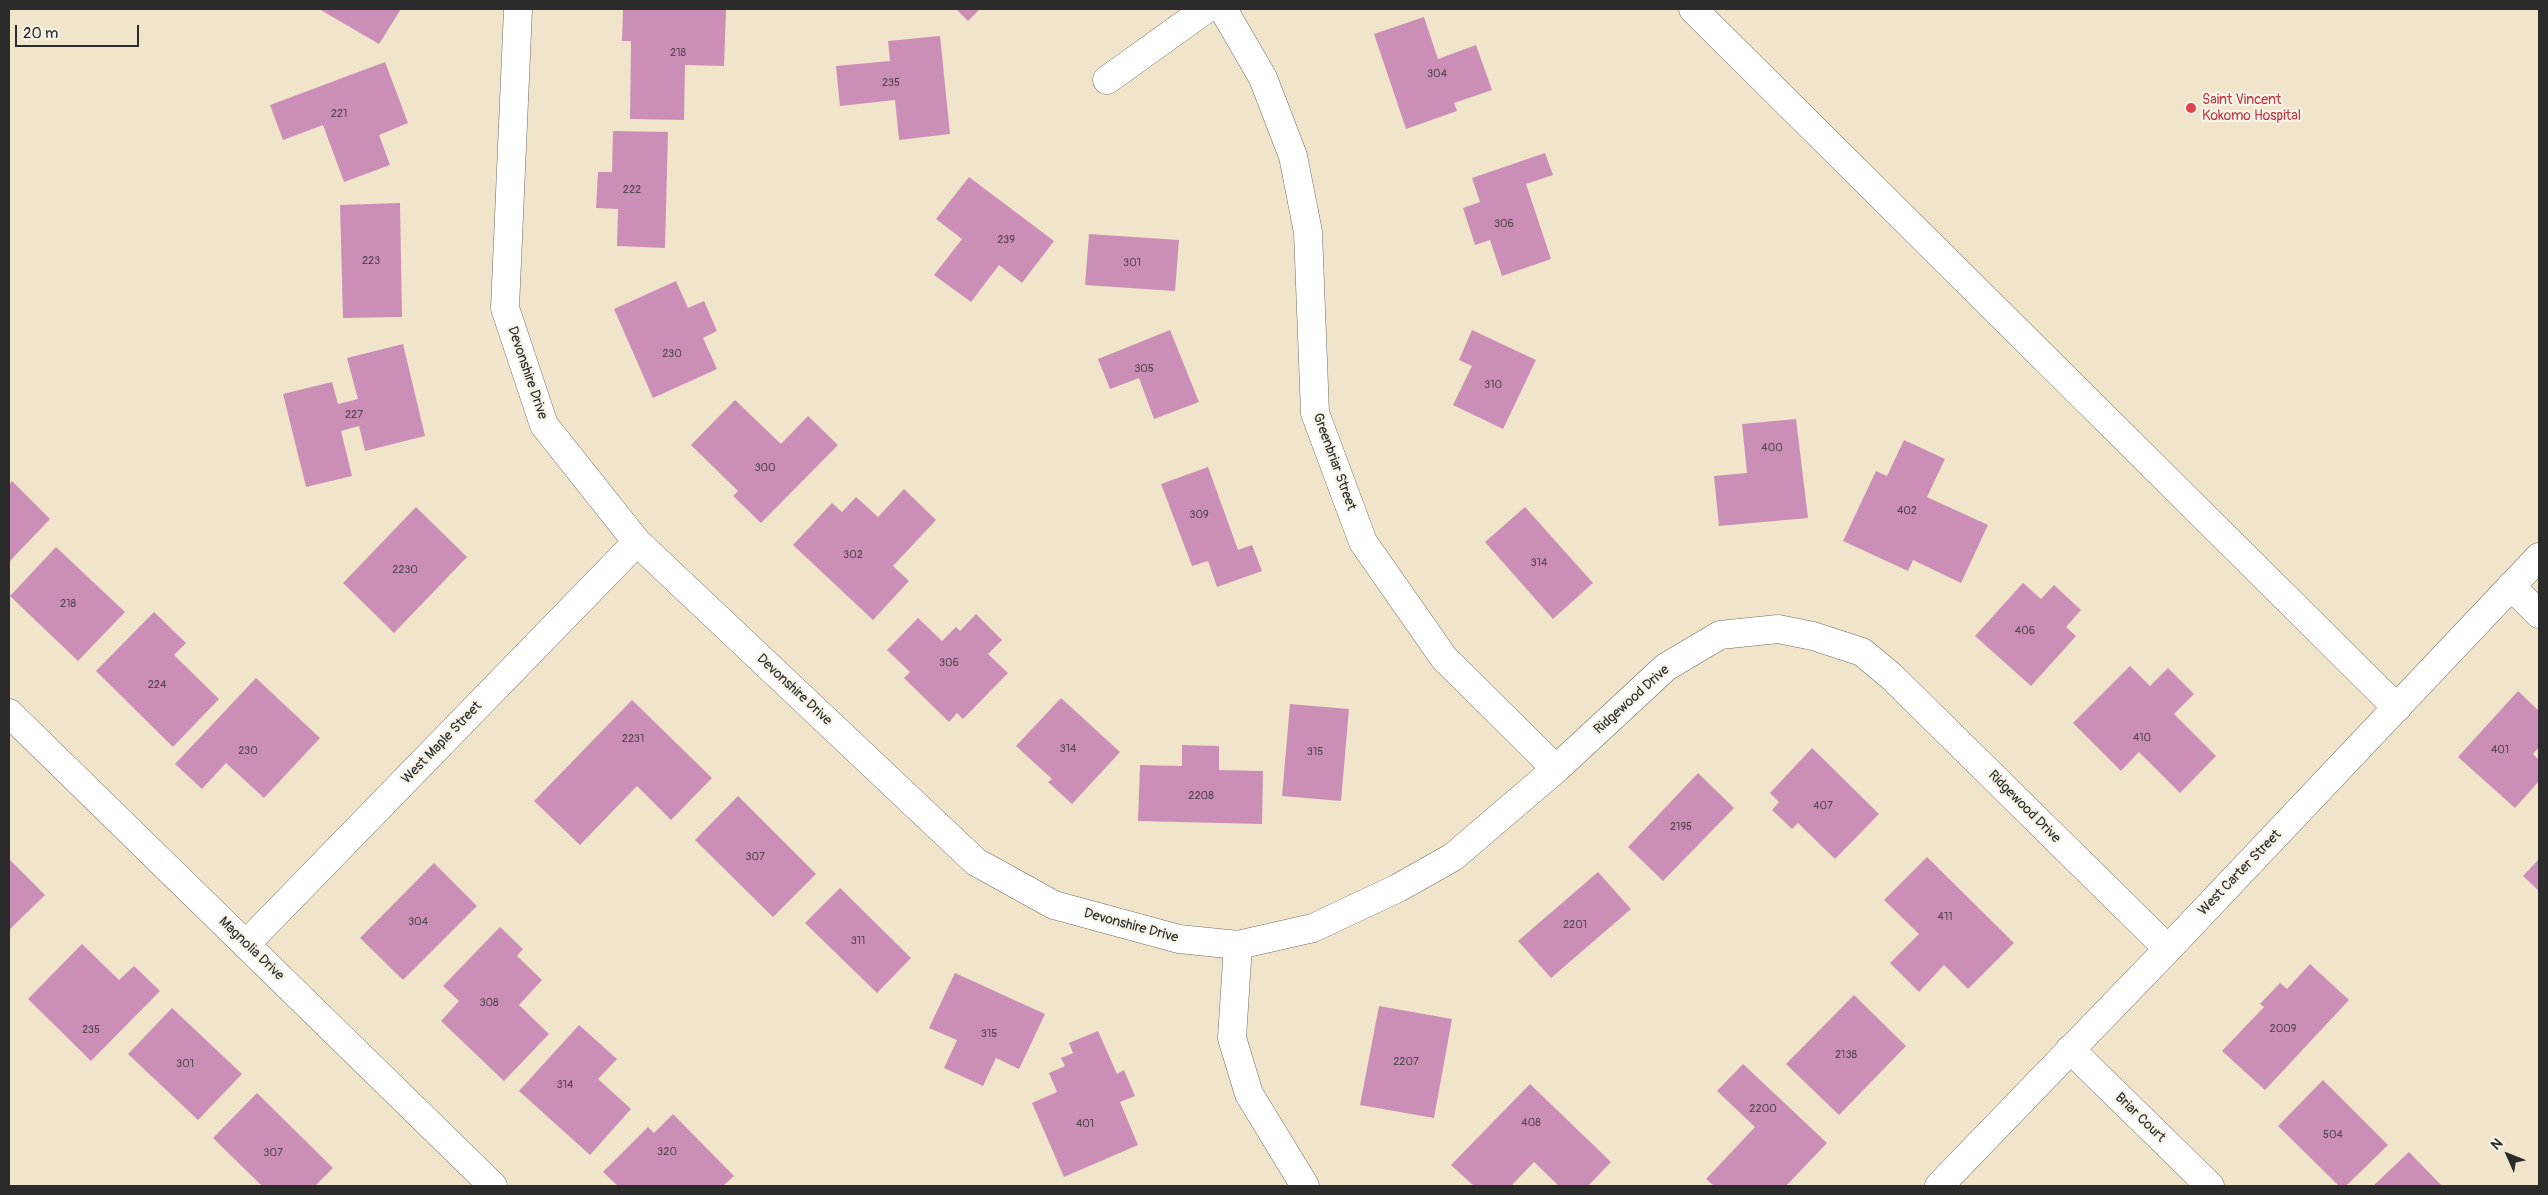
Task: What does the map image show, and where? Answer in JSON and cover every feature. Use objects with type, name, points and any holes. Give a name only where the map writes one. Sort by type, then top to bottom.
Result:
[{"type":"street","name":"Devonshire Drive","points":[[518,9],[505,308],[544,425],[637,542],[976,862],[1054,905],[1179,939],[1238,945]]},
{"type":"street","points":[[1107,80],[1206,9]]},
{"type":"street","name":"Greenbriar Street","points":[[1223,9],[1263,78],[1293,156],[1308,232],[1315,413],[1363,542],[1444,658],[1556,769]]},
{"type":"street","points":[[1692,9],[2397,708]]},
{"type":"street","name":"West Maple Street","points":[[246,944],[637,542]]},
{"type":"street","name":"West Carter Street","points":[[1939,1186],[2168,949],[2539,557]]},
{"type":"street","points":[[2511,586],[2539,614]]},
{"type":"street","name":"Ridgewood Drive","points":[[1238,945],[1313,928],[1398,888],[1453,857],[1556,769],[1666,667],[1720,636],[1778,629],[1813,636],[1862,652],[1891,676],[2168,949]]},
{"type":"street","name":"Magnolia Drive","points":[[9,713],[493,1186]]},
{"type":"street","points":[[1238,945],[1232,1038],[1249,1094],[1305,1186]]},
{"type":"street","name":"Briar Court","points":[[2070,1049],[2210,1186]]},
{"type":"building","points":[[319,9],[401,9],[379,44]]},
{"type":"building","points":[[623,9],[726,9],[724,66],[685,65],[684,120],[630,119],[631,41],[622,41]]},
{"type":"building","points":[[956,9],[980,9],[968,21]]},
{"type":"building","points":[[1424,17],[1438,59],[1476,45],[1492,90],[1454,103],[1457,111],[1406,129],[1374,34]]},
{"type":"building","points":[[940,36],[950,134],[899,140],[895,100],[840,106],[836,66],[890,61],[888,41]]},
{"type":"building","points":[[385,62],[408,123],[379,135],[390,165],[344,182],[323,125],[283,140],[270,105]]},
{"type":"building","points":[[613,131],[668,132],[665,248],[617,246],[618,209],[596,208],[598,172],[612,172]]},
{"type":"building","points":[[1545,153],[1553,175],[1526,184],[1551,259],[1502,276],[1490,240],[1475,245],[1463,208],[1480,202],[1472,178]]},
{"type":"building","points":[[969,177],[1054,241],[1022,283],[999,265],[971,302],[934,275],[962,239],[936,219]]},
{"type":"building","points":[[400,203],[402,317],[343,318],[340,205]]},
{"type":"building","points":[[1089,234],[1179,240],[1175,291],[1085,285]]},
{"type":"building","points":[[676,281],[688,308],[704,301],[717,331],[703,338],[717,369],[653,398],[614,309]]},
{"type":"building","points":[[1170,330],[1199,402],[1154,419],[1139,378],[1110,389],[1098,359]]},
{"type":"building","points":[[1472,330],[1536,360],[1503,429],[1453,405],[1472,366],[1459,360]]},
{"type":"building","points":[[403,344],[425,436],[365,451],[359,426],[341,431],[352,476],[306,487],[283,394],[332,382],[338,404],[358,399],[347,358]]},
{"type":"building","points":[[735,400],[781,444],[808,416],[838,445],[761,523],[733,496],[738,491],[691,445]]},
{"type":"building","points":[[1796,419],[1808,518],[1719,526],[1714,476],[1747,473],[1742,424]]},
{"type":"building","points":[[1904,440],[1945,459],[1927,497],[1988,525],[1961,583],[1913,560],[1908,571],[1843,541],[1876,471],[1887,476]]},
{"type":"building","points":[[1208,467],[1238,550],[1252,545],[1262,571],[1217,587],[1208,561],[1192,566],[1161,484]]},
{"type":"building","points":[[12,481],[50,519],[9,562],[9,485]]},
{"type":"building","points":[[904,489],[936,520],[893,566],[909,581],[873,620],[793,545],[832,503],[842,512],[856,497],[878,517]]},
{"type":"building","points":[[416,507],[467,557],[394,633],[343,583]]},
{"type":"building","points":[[1525,507],[1593,583],[1553,619],[1485,542]]},
{"type":"building","points":[[56,547],[125,612],[78,661],[10,596]]},
{"type":"building","points":[[2023,583],[2041,599],[2054,585],[2081,610],[2066,627],[2076,636],[2031,686],[1975,636]]},
{"type":"building","points":[[154,612],[186,643],[174,655],[219,699],[173,747],[96,671]]},
{"type":"building","points":[[976,614],[1002,640],[988,654],[1008,673],[963,719],[957,713],[949,722],[904,678],[910,672],[887,650],[918,618],[942,641],[956,627],[960,631]]},
{"type":"building","points":[[2130,666],[2150,686],[2168,668],[2194,694],[2174,714],[2216,756],[2180,793],[2139,752],[2121,771],[2073,723]]},
{"type":"building","points":[[256,678],[320,738],[264,798],[226,763],[202,789],[175,764]]},
{"type":"building","points":[[2518,691],[2539,711],[2539,747],[2533,754],[2539,760],[2539,781],[2515,808],[2458,757]]},
{"type":"building","points":[[1061,698],[1120,752],[1072,804],[1048,782],[1052,779],[1016,746]]},
{"type":"building","points":[[632,700],[712,778],[671,820],[637,786],[580,845],[534,801]]},
{"type":"building","points":[[1290,704],[1349,709],[1341,801],[1282,796]]},
{"type":"building","points":[[1182,745],[1219,746],[1219,770],[1263,771],[1262,824],[1138,821],[1140,765],[1182,766]]},
{"type":"building","points":[[1812,748],[1879,814],[1835,859],[1798,823],[1792,829],[1772,810],[1779,802],[1770,793]]},
{"type":"building","points":[[1698,773],[1734,808],[1663,881],[1628,847]]},
{"type":"building","points":[[738,796],[816,874],[773,917],[695,840]]},
{"type":"building","points":[[1927,857],[2014,943],[1968,989],[1944,965],[1919,992],[1890,963],[1919,934],[1884,900]]},
{"type":"building","points":[[9,859],[45,895],[9,930]]},
{"type":"building","points":[[2539,859],[2539,891],[2523,876]]},
{"type":"building","points":[[434,863],[477,906],[403,980],[360,938]]},
{"type":"building","points":[[1598,872],[1631,909],[1551,978],[1518,941]]},
{"type":"building","points":[[840,888],[911,958],[877,993],[805,923]]},
{"type":"building","points":[[500,927],[523,949],[517,956],[542,980],[519,1005],[549,1034],[504,1081],[441,1021],[459,1001],[443,986]]},
{"type":"building","points":[[82,944],[119,980],[134,966],[160,991],[91,1061],[28,999]]},
{"type":"building","points":[[2310,964],[2349,1000],[2265,1090],[2222,1051],[2264,1007],[2260,1004],[2280,983],[2287,989]]},
{"type":"building","points":[[955,973],[1045,1014],[1019,1069],[996,1058],[983,1086],[944,1068],[957,1040],[929,1028]]},
{"type":"building","points":[[1854,995],[1906,1046],[1839,1115],[1786,1064]]},
{"type":"building","points":[[1379,1006],[1452,1019],[1434,1118],[1360,1105]]},
{"type":"building","points":[[172,1008],[242,1074],[198,1120],[128,1054]]},
{"type":"building","points":[[579,1025],[617,1059],[598,1079],[631,1109],[590,1155],[519,1091]]},
{"type":"building","points":[[1098,1031],[1117,1074],[1124,1070],[1135,1096],[1120,1102],[1138,1145],[1064,1177],[1032,1103],[1057,1092],[1049,1073],[1065,1066],[1061,1058],[1073,1053],[1069,1043]]},
{"type":"building","points":[[1743,1064],[1827,1143],[1786,1186],[1714,1186],[1706,1179],[1755,1127],[1717,1091]]},
{"type":"building","points":[[2323,1080],[2388,1145],[2346,1186],[2339,1186],[2278,1126]]},
{"type":"building","points":[[1530,1084],[1611,1162],[1588,1186],[1559,1186],[1534,1162],[1511,1186],[1474,1186],[1451,1165]]},
{"type":"building","points":[[257,1093],[333,1168],[315,1186],[262,1186],[213,1138]]},
{"type":"building","points":[[673,1114],[734,1176],[723,1186],[618,1186],[603,1172],[648,1127],[654,1133]]},
{"type":"building","points":[[2409,1152],[2442,1186],[2373,1186]]},
{"type":"place","name":"Saint Vincent Kokomo Hospital","points":[[2191,108]]}]
